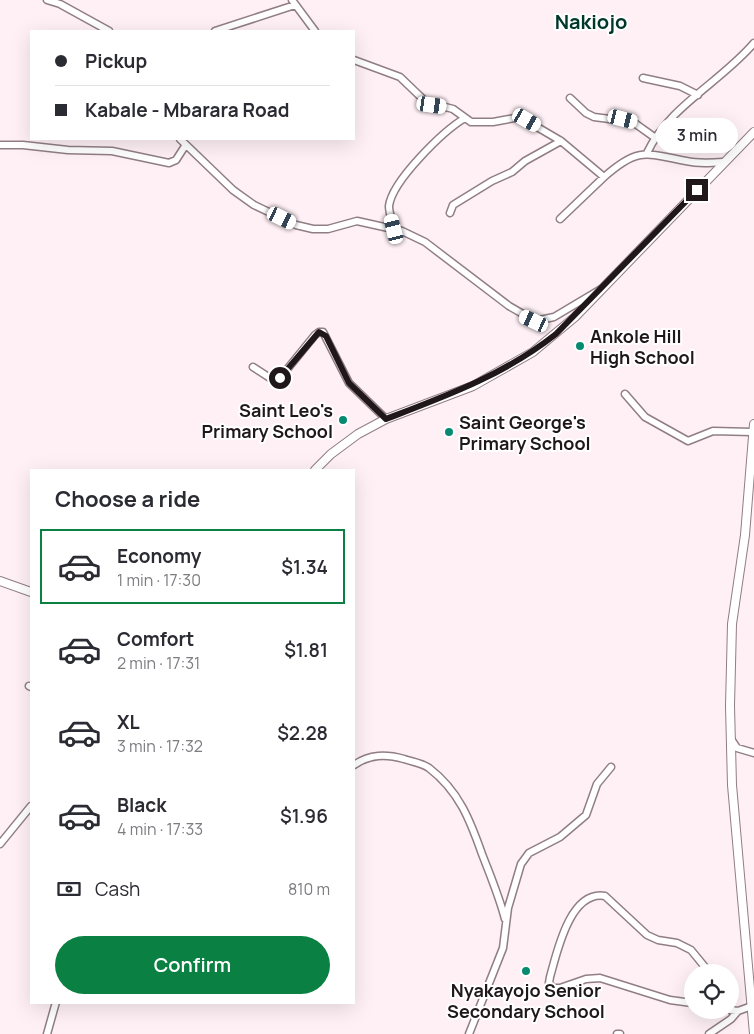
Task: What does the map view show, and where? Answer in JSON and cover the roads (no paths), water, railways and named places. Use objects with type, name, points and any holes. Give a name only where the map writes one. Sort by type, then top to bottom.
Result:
[{"type":"main road","points":[[315,469],[331,454],[358,434],[386,419],[473,386],[501,372],[556,334],[754,132]]},
{"type":"main road","points":[[754,424],[745,535],[732,624],[731,739],[736,841],[754,1034]]},
{"type":"main road","points":[[0,581],[30,592]]},
{"type":"street","points":[[47,0],[60,4],[107,30]]},
{"type":"street","points":[[218,30],[294,2],[314,30]]},
{"type":"street","points":[[646,153],[654,137],[735,63],[754,42]]},
{"type":"street","points":[[355,60],[400,77],[426,102],[452,109],[464,118],[480,123],[520,117],[561,141],[604,177]]},
{"type":"street","points":[[643,78],[680,86],[698,95]]},
{"type":"street","points":[[570,98],[586,113],[594,117],[633,122],[654,137]]},
{"type":"street","points":[[394,229],[390,204],[396,190],[412,167],[428,149],[447,130],[464,118]]},
{"type":"street","points":[[450,212],[458,202],[492,181],[512,172],[525,161],[561,141]]},
{"type":"street","points":[[0,145],[112,151],[169,163],[176,160],[184,142],[233,190],[254,205],[296,225],[313,229],[328,229],[356,221],[394,229],[425,242],[509,306],[534,321],[554,317],[602,288]]},
{"type":"street","points":[[560,219],[604,177],[624,162],[646,153],[699,163],[724,162]]},
{"type":"street","points":[[253,367],[270,378],[275,380],[280,378],[315,336],[319,332],[323,332],[349,383],[386,419]]},
{"type":"street","points":[[625,394],[645,417],[688,441],[712,431],[752,432]]},
{"type":"street","points":[[731,739],[737,748],[754,753]]},
{"type":"street","points":[[355,764],[370,756],[384,755],[399,758],[428,767],[452,790],[467,812],[506,922]]},
{"type":"street","points":[[469,1034],[503,948],[506,922],[520,864],[529,853],[560,838],[586,815],[597,784],[611,767]]},
{"type":"street","points":[[0,844],[30,807]]},
{"type":"street","points":[[684,1002],[670,1000],[600,978],[586,978],[560,988],[553,988],[549,983],[550,977],[568,922],[577,909],[591,898],[599,895],[605,896],[647,936],[677,943],[691,950],[702,964]]},
{"type":"street","points":[[47,1034],[55,1004]]},
{"type":"street","points":[[739,1011],[752,1006]]},
{"type":"street","points":[[709,1034],[732,1019]]},
{"type":"place","name":"Ankole Hill High School","points":[[580,346]]},
{"type":"place","name":"Saint Leo's Primary School","points":[[343,420]]},
{"type":"place","name":"Saint George's Primary School","points":[[449,432]]},
{"type":"place","name":"Nyakayojo Senior Secondary School","points":[[526,971]]},
{"type":"district","name":"Nakiojo","points":[[591,21]]}]
